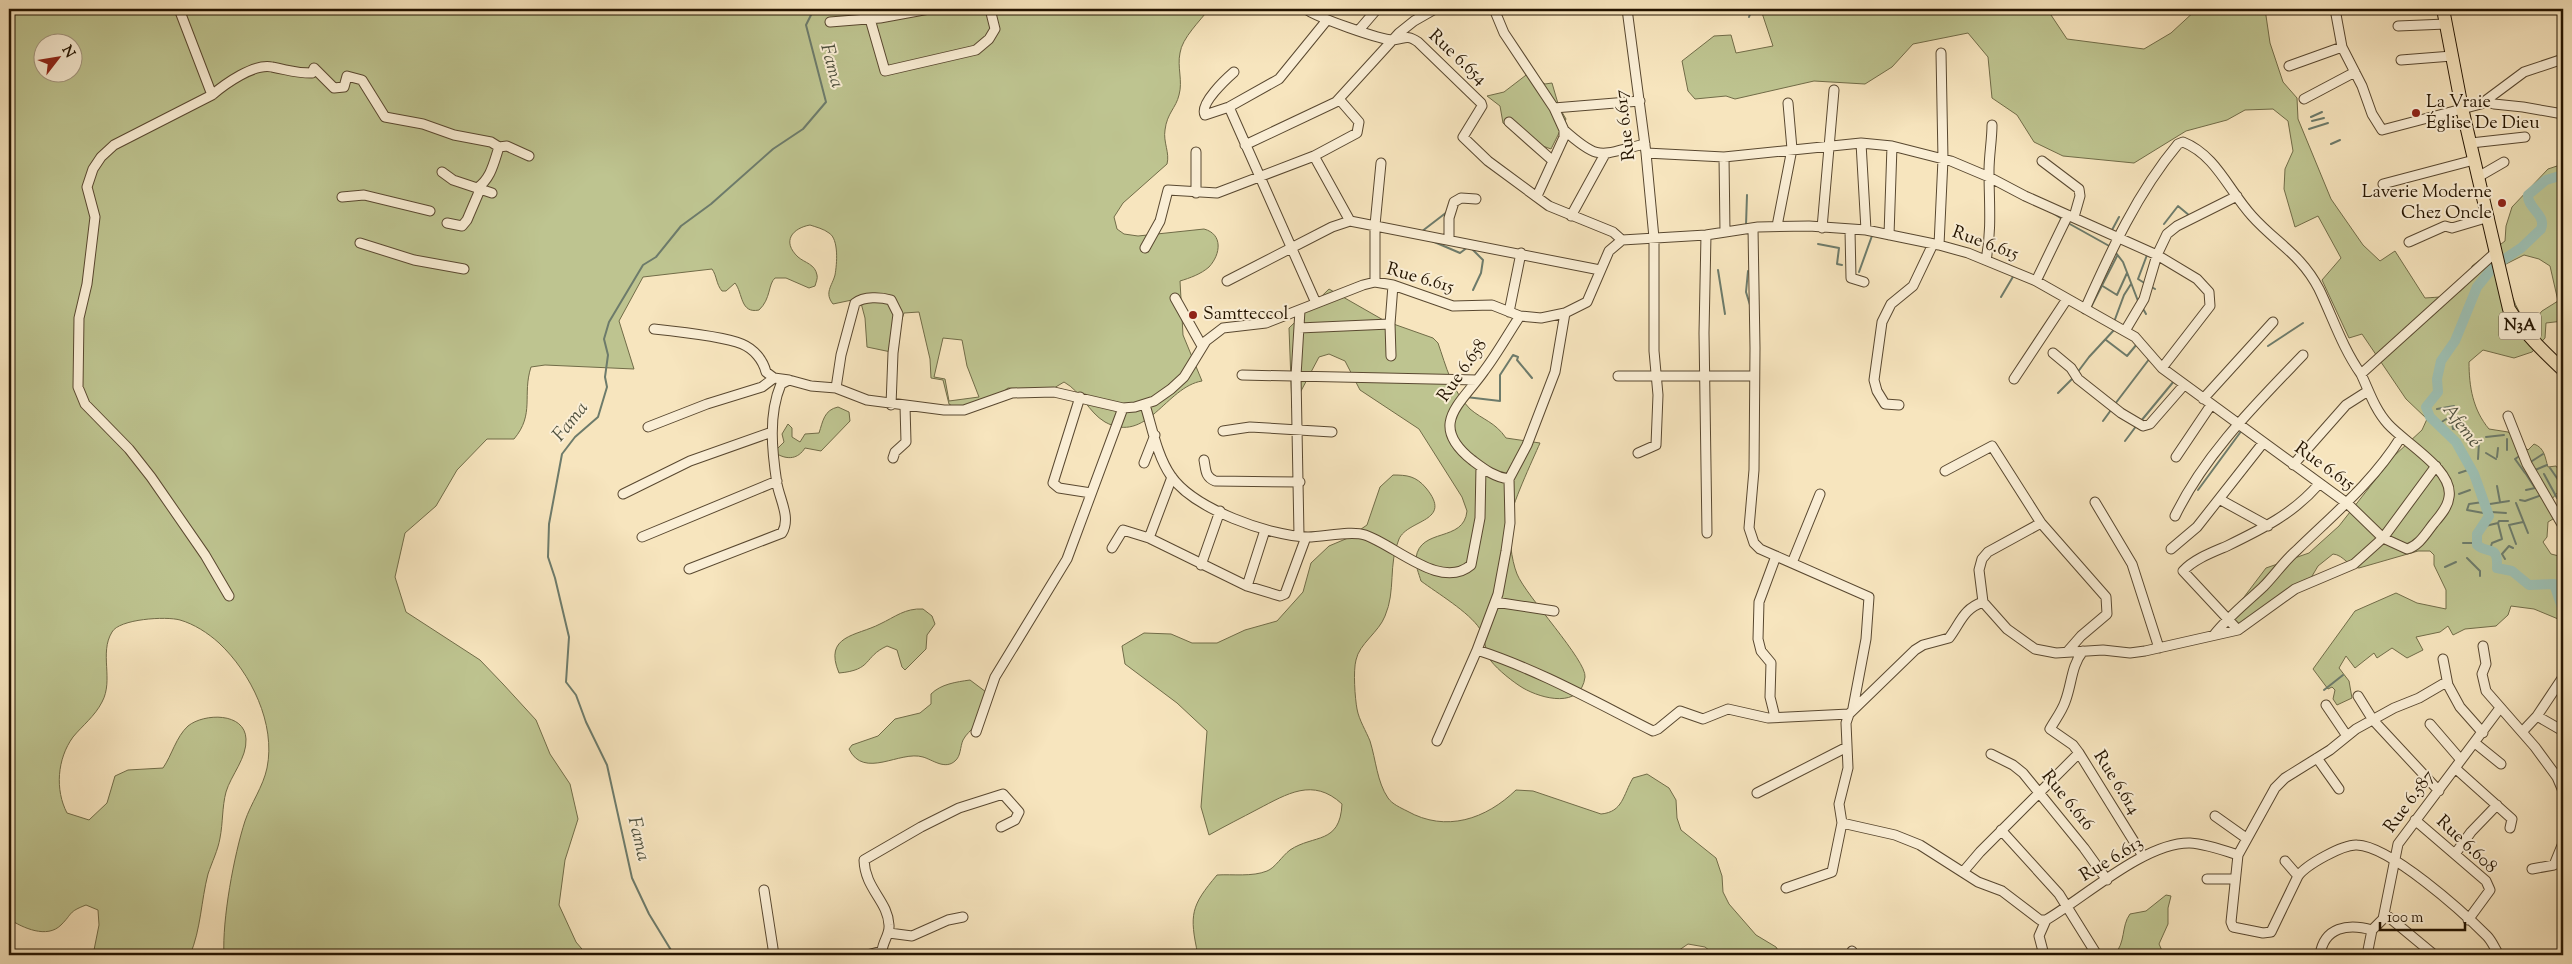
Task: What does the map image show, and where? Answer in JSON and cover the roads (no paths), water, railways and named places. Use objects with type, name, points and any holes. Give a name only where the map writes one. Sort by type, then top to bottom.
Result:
[{"type":"highway","name":"N3A","points":[[2443,9],[2462,108],[2509,310],[2537,346],[2561,365]]},
{"type":"street","points":[[179,9],[212,95]]},
{"type":"street","points":[[830,22],[870,19],[929,9]]},
{"type":"street","points":[[870,19],[885,72],[976,50],[989,39],[995,29],[990,9]]},
{"type":"street","name":"Rue 6.654","points":[[1306,9],[1316,16],[1327,20],[1392,40],[1407,37],[1418,42],[1481,103],[1463,137],[1496,167],[1555,209],[1613,232],[1622,240]]},
{"type":"street","points":[[1359,30],[1377,9]]},
{"type":"street","points":[[1244,145],[1339,99],[1392,40],[1414,20],[1435,9]]},
{"type":"street","points":[[1494,9],[1504,34],[1554,108],[1564,130],[1564,141],[1537,196]]},
{"type":"street","name":"Rue 6.617","points":[[1627,9],[1646,148],[1654,238],[1656,445],[1638,453]]},
{"type":"street","points":[[2304,9],[2321,9]]},
{"type":"street","points":[[2336,9],[2342,47],[2355,72],[2372,114],[2382,130],[2487,101],[2524,72],[2563,59]]},
{"type":"street","points":[[1234,72],[1223,81],[1204,106],[1203,112],[1208,115],[1229,107],[1279,79],[1327,20]]},
{"type":"street","points":[[2398,26],[2446,24]]},
{"type":"street","points":[[2289,66],[2342,47]]},
{"type":"street","points":[[1899,405],[1885,404],[1874,384],[1882,322],[1891,304],[1913,286],[1936,245],[1943,159],[1941,53]]},
{"type":"street","points":[[2402,60],[2452,56]]},
{"type":"street","points":[[229,596],[205,555],[150,477],[129,449],[85,404],[78,387],[79,318],[87,284],[95,217],[88,187],[93,169],[101,157],[114,145],[212,95],[229,80],[270,66],[290,73],[312,73],[314,68],[334,88],[344,87],[347,76],[362,80],[385,117],[424,124],[454,135],[491,142],[499,147],[507,146],[529,156]]},
{"type":"street","points":[[2304,99],[2355,72]]},
{"type":"street","points":[[1822,228],[1834,90]]},
{"type":"street","points":[[1145,248],[1160,221],[1168,190],[1196,193],[1217,192],[1260,178],[1314,156],[1352,136],[1359,130],[1358,122],[1339,99]]},
{"type":"street","points":[[1554,108],[1640,101]]},
{"type":"street","points":[[2487,101],[2494,104],[2523,106],[2563,114]]},
{"type":"street","points":[[1778,226],[1792,149],[1788,103]]},
{"type":"street","points":[[1229,107],[1244,145],[1316,303]]},
{"type":"street","points":[[1509,122],[1553,161]]},
{"type":"street","points":[[1986,260],[1990,232],[1989,177],[1993,144],[1992,124]]},
{"type":"street","points":[[1564,130],[1588,150],[1605,154],[1646,148],[1724,157],[1830,145],[1861,143],[1892,146],[1943,159],[1989,177],[2157,255],[2197,280],[2209,292],[2210,306],[2162,368]]},
{"type":"street","points":[[2471,143],[2524,136]]},
{"type":"street","name":"Rue 6.615","points":[[1145,405],[1154,401],[1184,377],[1202,346],[1223,328],[1266,324],[1316,303],[1375,282],[1393,284],[1453,306],[1492,305],[1520,316],[1541,318],[1565,313],[1587,302],[1609,251],[1622,240],[1706,235],[1778,226],[1866,230],[1936,245],[1986,260],[2036,281],[2135,337],[2162,368],[2348,504],[2383,538],[2401,548],[2411,548],[2423,538],[2447,504],[2450,492],[2446,478],[2436,466],[2401,437],[2380,414],[2361,374],[2340,339],[2312,278],[2288,247],[2250,214],[2207,156],[2183,142],[2178,144],[2154,173],[2117,237]]},
{"type":"street","points":[[1861,143],[1866,230]]},
{"type":"street","points":[[1889,235],[1892,146]]},
{"type":"street","points":[[478,188],[484,184],[490,174],[499,147]]},
{"type":"street","points":[[1196,152],[1196,193]]},
{"type":"street","points":[[1571,216],[1605,154]]},
{"type":"street","points":[[1314,156],[1350,222]]},
{"type":"street","points":[[1724,157],[1725,232]]},
{"type":"street","points":[[2383,184],[2474,160]]},
{"type":"street","points":[[2036,281],[2080,196],[2079,189],[2042,161]]},
{"type":"street","points":[[2478,177],[2504,162]]},
{"type":"street","points":[[1375,282],[1375,225],[1381,163]]},
{"type":"street","points":[[442,172],[453,180],[492,193]]},
{"type":"street","points":[[447,223],[462,226],[475,202],[479,192],[478,188]]},
{"type":"street","points":[[342,197],[364,195],[430,212]]},
{"type":"street","points":[[2125,331],[2144,299],[2157,255],[2167,234],[2172,229],[2237,196]]},
{"type":"street","points":[[1449,239],[1449,218],[1454,202],[1461,198],[1476,199]]},
{"type":"street","points":[[2409,242],[2445,226],[2452,228],[2488,217]]},
{"type":"street","points":[[1227,281],[1332,227],[1350,222],[1449,239],[1600,270]]},
{"type":"street","points":[[1753,228],[1754,470],[1748,528],[1754,543],[1760,549],[1870,597],[1866,639],[1851,711],[1846,723],[1848,768],[1839,804],[1842,823],[1832,872],[1786,888]]},
{"type":"street","points":[[1850,230],[1851,278],[1864,282]]},
{"type":"street","points":[[1706,235],[1707,533]]},
{"type":"street","points":[[2085,309],[2117,237]]},
{"type":"street","points":[[360,243],[414,260],[464,269]]},
{"type":"street","points":[[1508,312],[1520,253]]},
{"type":"street","points":[[2361,374],[2497,259]]},
{"type":"street","points":[[1391,356],[1390,324],[1393,284]]},
{"type":"street","points":[[1175,298],[1202,346]]},
{"type":"street","points":[[836,388],[841,356],[855,303],[860,299],[891,300],[898,314],[891,405]]},
{"type":"street","points":[[2014,379],[2066,299]]},
{"type":"street","points":[[1112,548],[1123,530],[1149,538],[1248,586],[1283,596],[1303,536],[1296,376],[1300,310]]},
{"type":"street","points":[[1437,741],[1477,650],[1495,602],[1508,542],[1509,479],[1527,445],[1555,372],[1565,313]]},
{"type":"street","name":"Rue 6.658","points":[[1509,479],[1495,476],[1481,467],[1460,448],[1452,437],[1449,423],[1456,407],[1477,380],[1520,316]]},
{"type":"street","points":[[2203,399],[2273,322]]},
{"type":"street","points":[[1299,328],[1390,324]]},
{"type":"street","points":[[654,330],[702,336],[742,344],[764,362],[766,372],[774,378],[811,386],[836,388],[867,400],[891,405],[964,410],[1020,393],[1060,392],[1123,408],[1145,405],[1172,477],[1198,499],[1220,511],[1265,530],[1303,536],[1366,535],[1437,573],[1460,572],[1471,565],[1480,518],[1481,467]]},
{"type":"street","points":[[2053,354],[2071,368],[2078,379],[2120,413],[2143,426],[2150,424],[2184,385]]},
{"type":"street","points":[[2175,516],[2193,484],[2238,424],[2303,355]]},
{"type":"street","points":[[1242,375],[1477,380]]},
{"type":"street","points":[[1618,376],[1754,376]]},
{"type":"street","points":[[648,427],[707,404],[762,387],[774,378]]},
{"type":"street","points":[[689,568],[782,533],[786,522],[777,481],[772,432],[777,394],[781,384],[789,380]]},
{"type":"street","points":[[2293,465],[2346,405],[2368,391]]},
{"type":"street","points":[[1080,397],[1054,483],[1059,488],[1092,493]]},
{"type":"street","points":[[2176,457],[2211,405]]},
{"type":"street","points":[[892,458],[895,452],[906,442],[904,406]]},
{"type":"street","points":[[976,732],[996,677],[1031,615],[1064,566],[1123,408]]},
{"type":"street","points":[[2508,416],[2527,464],[2563,526]]},
{"type":"street","points":[[1223,431],[1250,427],[1332,432]]},
{"type":"street","points":[[623,494],[690,461],[772,432]]},
{"type":"street","points":[[1144,463],[1155,435]]},
{"type":"street","points":[[2214,635],[2228,618],[2264,586],[2295,551],[2348,504],[2391,454],[2401,437]]},
{"type":"street","points":[[2171,550],[2197,527],[2263,443]]},
{"type":"street","points":[[1945,472],[1992,446],[2041,522],[2106,597],[2107,614],[2081,636],[2067,652]]},
{"type":"street","points":[[1204,460],[1207,475],[1210,479],[1216,481],[1300,482]]},
{"type":"street","points":[[2041,522],[1988,552],[1982,559],[1979,583],[1983,602],[2007,629],[2035,649],[2056,653],[2083,650],[2130,653],[2238,630],[2295,589],[2354,564],[2383,538],[2436,466]]},
{"type":"street","points":[[1149,538],[1172,477]]},
{"type":"street","points":[[642,537],[777,481]]},
{"type":"street","points":[[2238,630],[2183,571],[2210,554],[2268,526],[2298,506],[2319,484]]},
{"type":"street","points":[[1792,563],[1820,494]]},
{"type":"street","points":[[2219,499],[2268,526]]},
{"type":"street","points":[[2095,502],[2132,564],[2160,648]]},
{"type":"street","points":[[1202,565],[1220,511]]},
{"type":"street","points":[[1248,586],[1265,530]]},
{"type":"street","points":[[1775,718],[1770,697],[1771,663],[1762,650],[1758,639],[1759,602],[1776,556]]},
{"type":"street","points":[[1495,602],[1554,611]]},
{"type":"street","points":[[1477,650],[1561,684],[1653,731],[1680,711],[1703,719],[1720,710],[1728,709],[1747,715],[1775,718],[1851,711],[1915,650],[1923,645],[1949,638],[1962,614],[1972,606],[1983,602]]},
{"type":"street","points":[[2483,646],[2486,664],[2482,674],[2486,690],[2557,777],[2563,791]]},
{"type":"street","name":"Rue 6.614","points":[[2083,650],[2074,662],[2071,685],[2065,703],[2050,729],[2073,745],[2143,856]]},
{"type":"street","points":[[2443,659],[2448,685],[2460,707],[2483,733]]},
{"type":"street","points":[[2522,732],[2537,716],[2563,677]]},
{"type":"street","points":[[2448,685],[2444,684],[2373,720],[2296,770],[2275,788],[2238,855],[2231,925],[2250,930],[2271,932],[2298,876],[2307,868],[2338,850],[2356,845],[2394,859],[2488,938],[2499,955]]},
{"type":"street","points":[[2358,696],[2373,720],[2439,791]]},
{"type":"street","points":[[2326,705],[2347,736]]},
{"type":"street","name":"Rue 6.587","points":[[2367,955],[2372,930],[2379,925],[2385,914],[2398,844],[2500,708]]},
{"type":"street","points":[[2537,716],[2563,731]]},
{"type":"street","points":[[2430,724],[2458,764],[2512,819],[2510,828]]},
{"type":"street","points":[[2475,743],[2501,764]]},
{"type":"street","points":[[1757,793],[1848,747]]},
{"type":"street","name":"Rue 6.616","points":[[1992,754],[2013,765],[2038,792],[2084,848],[2107,880]]},
{"type":"street","points":[[1964,872],[2001,830],[2077,754]]},
{"type":"street","points":[[2317,758],[2339,789]]},
{"type":"street","points":[[868,955],[882,951],[884,940],[889,933],[887,912],[872,890],[864,872],[864,860],[921,827],[959,808],[1003,794],[1018,812],[1015,820],[1001,827]]},
{"type":"street","points":[[2454,854],[2497,805]]},
{"type":"street","points":[[2215,816],[2246,838]]},
{"type":"street","name":"Rue 6.608","points":[[2415,820],[2486,881],[2490,890],[2468,920]]},
{"type":"street","points":[[1842,823],[1895,835],[1920,846],[1978,882],[2002,892],[2040,920],[2046,920],[2039,936],[2044,955]]},
{"type":"street","points":[[2001,830],[2055,889],[2098,955]]},
{"type":"street","name":"Rue 6.613","points":[[2046,920],[2143,856],[2175,844],[2189,843],[2238,855]]},
{"type":"street","points":[[2532,869],[2554,865],[2563,843]]},
{"type":"street","points":[[2285,861],[2298,876]]},
{"type":"street","points":[[2207,879],[2234,880]]},
{"type":"street","points":[[764,890],[774,955]]},
{"type":"street","points":[[2385,914],[2432,953]]},
{"type":"street","points":[[889,933],[912,936],[948,920],[963,917]]},
{"type":"street","points":[[2320,955],[2329,934],[2344,928],[2372,930]]},
{"type":"waterway","name":"Fama","points":[[674,955],[649,914],[632,878],[607,765],[586,722],[576,695],[566,682],[569,637],[548,557],[549,524],[562,454],[575,437],[598,417],[607,387],[605,377],[608,355],[604,339],[609,322],[643,265],[656,257],[681,226],[711,204],[773,149],[803,129],[826,102],[806,25],[814,9]]},
{"type":"waterway","points":[[1749,17],[1752,9]]},
{"type":"waterway","points":[[2311,117],[2322,112]]},
{"type":"waterway","points":[[2312,121],[2324,118]]},
{"type":"waterway","points":[[2309,129],[2328,123]]},
{"type":"waterway","points":[[2331,144],[2340,140]]},
{"type":"waterway","name":"Afemé","points":[[2563,175],[2546,180],[2528,195],[2530,204],[2541,220],[2541,229],[2521,248],[2494,266],[2477,287],[2455,341],[2441,361],[2437,379],[2438,392],[2426,407],[2430,417],[2456,442],[2474,474],[2489,516],[2477,534],[2477,545],[2494,553],[2497,568],[2512,571],[2529,585],[2554,584],[2563,610]]},
{"type":"waterway","points":[[1746,225],[1747,195]]},
{"type":"waterway","points":[[2164,224],[2178,206],[2190,216]]},
{"type":"waterway","points":[[1421,232],[1447,212]]},
{"type":"waterway","points":[[2053,213],[2062,219]]},
{"type":"waterway","points":[[2112,230],[2119,217]]},
{"type":"waterway","points":[[2068,223],[2111,247]]},
{"type":"waterway","points":[[1859,272],[1873,233]]},
{"type":"waterway","points":[[1432,241],[1460,253],[1468,247]]},
{"type":"waterway","points":[[1818,244],[1839,248],[1837,264],[1842,265]]},
{"type":"waterway","points":[[1472,249],[1483,260],[1481,273],[1473,290]]},
{"type":"waterway","points":[[2116,253],[2123,262],[2138,301]]},
{"type":"waterway","points":[[2146,284],[2138,279],[2147,255]]},
{"type":"waterway","points":[[2091,307],[2117,256]]},
{"type":"waterway","points":[[1718,270],[1725,314]]},
{"type":"waterway","points":[[1748,271],[1746,292],[1750,305]]},
{"type":"waterway","points":[[2101,285],[2117,295],[2127,273]]},
{"type":"waterway","points":[[2001,297],[2014,275]]},
{"type":"waterway","points":[[2114,322],[2124,295],[2131,284]]},
{"type":"waterway","points":[[2150,286],[2155,289]]},
{"type":"waterway","points":[[2142,307],[2146,314]]},
{"type":"waterway","points":[[2268,346],[2303,323]]},
{"type":"waterway","points":[[2077,373],[2114,330]]},
{"type":"waterway","points":[[2106,340],[2127,356],[2137,344]]},
{"type":"waterway","points":[[1466,397],[1500,401],[1500,375],[1513,355],[1518,357],[1517,360],[1532,378]]},
{"type":"waterway","points":[[2115,404],[2150,358]]},
{"type":"waterway","points":[[2058,393],[2074,377]]},
{"type":"waterway","points":[[2141,421],[2174,381]]},
{"type":"waterway","points":[[2437,409],[2454,406]]},
{"type":"waterway","points":[[2103,421],[2111,410]]},
{"type":"waterway","points":[[2440,423],[2451,416],[2453,429],[2464,430]]},
{"type":"waterway","points":[[2125,441],[2137,425]]},
{"type":"waterway","points":[[2198,490],[2242,430]]},
{"type":"waterway","points":[[2486,437],[2504,435]]},
{"type":"waterway","points":[[2507,439],[2507,450]]},
{"type":"waterway","points":[[2478,459],[2479,442]]},
{"type":"waterway","points":[[2497,457],[2498,448]]},
{"type":"waterway","points":[[2486,453],[2496,459]]},
{"type":"waterway","points":[[2529,463],[2543,454]]},
{"type":"waterway","points":[[2521,455],[2515,459],[2525,473]]},
{"type":"waterway","points":[[2535,470],[2547,465]]},
{"type":"waterway","points":[[2550,468],[2559,481],[2562,480]]},
{"type":"waterway","points":[[2459,473],[2468,470]]},
{"type":"waterway","points":[[2526,474],[2535,488],[2526,490]]},
{"type":"waterway","points":[[2544,474],[2557,498]]},
{"type":"waterway","points":[[2497,486],[2500,502]]},
{"type":"waterway","points":[[2459,494],[2470,490]]},
{"type":"waterway","points":[[2520,500],[2525,501],[2542,495]]},
{"type":"waterway","points":[[2490,504],[2509,501]]},
{"type":"waterway","points":[[2483,502],[2469,504],[2467,510],[2489,514]]},
{"type":"waterway","points":[[2516,503],[2528,533]]},
{"type":"waterway","points":[[2491,512],[2506,513]]},
{"type":"waterway","points":[[2481,527],[2498,523],[2499,521],[2508,521]]},
{"type":"waterway","points":[[2516,544],[2509,525],[2523,522]]},
{"type":"waterway","points":[[2491,546],[2492,543],[2502,539],[2498,523]]},
{"type":"waterway","points":[[2463,543],[2477,543]]},
{"type":"waterway","points":[[2505,559],[2502,554],[2509,546],[2513,548]]},
{"type":"waterway","points":[[2467,558],[2480,571],[2480,576]]},
{"type":"waterway","points":[[2445,567],[2456,562]]},
{"type":"waterway","points":[[2324,690],[2343,675]]},
{"type":"place","name":"La Vraie Église De Dieu","points":[[2416,113]]},
{"type":"place","name":"Laverie Moderne Chez Oncle","points":[[2502,203]]},
{"type":"place","name":"Samtteccol","points":[[1193,315]]}]
